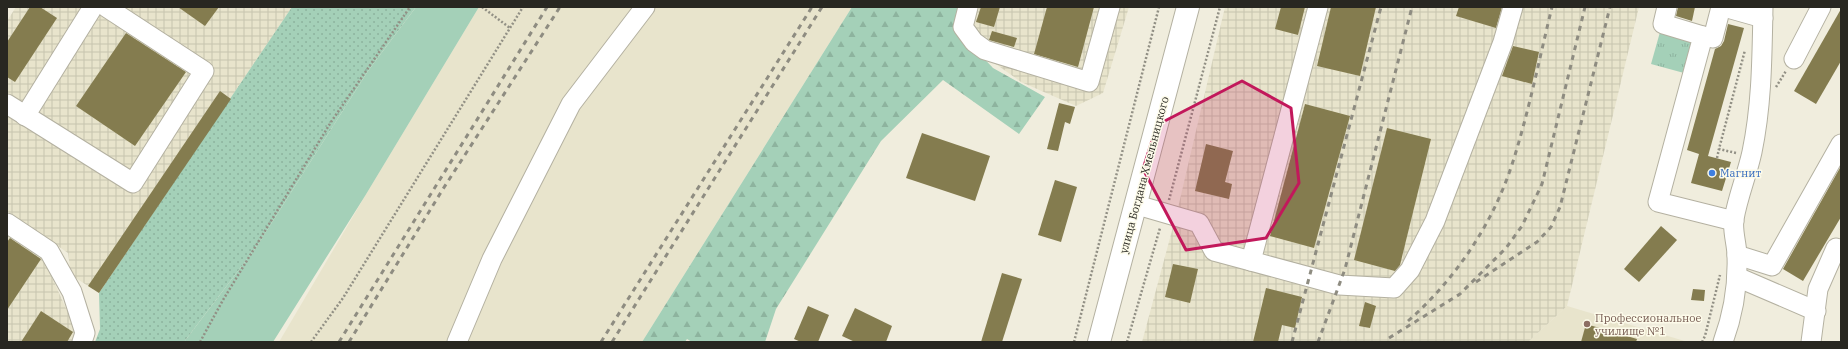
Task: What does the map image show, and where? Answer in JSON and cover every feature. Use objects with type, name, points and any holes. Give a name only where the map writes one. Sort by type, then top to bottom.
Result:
[{"type":"main road","name":"улица Богдана Хмельницкого","points":[[1099,342],[1137,205],[1188,7]]},
{"type":"street","points":[[25,116],[93,7]]},
{"type":"street","points":[[7,104],[133,183],[204,71],[106,7]]},
{"type":"street","points":[[456,342],[492,259],[571,104],[645,7]]},
{"type":"street","points":[[968,7],[963,27],[974,42],[985,50],[1089,82],[1110,7]]},
{"type":"street","points":[[1250,261],[1318,7]]},
{"type":"street","points":[[1137,205],[1200,223],[1214,251],[1339,285],[1394,288],[1410,270],[1435,221],[1503,42],[1513,7]]},
{"type":"street","points":[[1667,7],[1663,24],[1713,38],[1723,7],[1763,13],[1763,63],[1760,105],[1752,153],[1742,184],[1734,221],[1737,277],[1733,308],[1723,342]]},
{"type":"street","points":[[1794,59],[1821,7]]},
{"type":"street","points":[[1703,36],[1658,202],[1734,221]]},
{"type":"street","points":[[1737,255],[1772,266],[1841,144]]},
{"type":"street","points":[[7,223],[49,251],[72,292],[85,333],[82,342]]},
{"type":"street","points":[[1811,342],[1818,289],[1836,248]]},
{"type":"street","points":[[1737,277],[1816,311]]},
{"type":"path","points":[[200,342],[222,300],[331,122],[410,7]]},
{"type":"path","points":[[482,7],[510,28]]},
{"type":"path","points":[[311,342],[343,298],[523,7]]},
{"type":"path","points":[[1074,342],[1159,7]]},
{"type":"path","points":[[1127,342],[1165,214],[1220,7]]},
{"type":"path","points":[[1717,158],[1719,149]]},
{"type":"highlighted area","points":[[1242,81],[1291,108],[1299,183],[1266,238],[1186,250],[1143,169],[1157,125]]},
{"type":"shaded area","points":[[16,7],[292,7],[99,293],[71,275],[68,253],[7,211],[7,21]]},
{"type":"shaded area","points":[[479,7],[852,7],[642,342],[279,342],[365,196]]},
{"type":"shaded area","points":[[965,7],[1129,7],[1103,93],[1076,106],[1021,82],[983,55]]},
{"type":"shaded area","points":[[1225,7],[1639,7],[1567,306],[1528,342],[1142,342],[1177,212]]},
{"type":"shaded area","points":[[7,231],[41,253],[78,335],[74,342],[7,342]]},
{"type":"shaded area","name":"Профессиональное училище №1","points":[[1567,306],[1688,342],[1528,342]]},
{"type":"green space","points":[[292,7],[416,7],[368,71],[257,246],[184,342],[95,342],[100,329],[99,293]]},
{"type":"green space","points":[[416,7],[479,7],[365,196],[273,342],[184,342],[257,246],[368,71]]},
{"type":"green space","points":[[852,7],[963,7],[958,31],[993,68],[1045,97],[1019,134],[943,80],[881,141],[776,309],[765,342],[692,342],[687,339],[685,342],[642,342]]},
{"type":"green space","points":[[1660,32],[1692,40],[1684,73],[1651,64]]},
{"type":"building","points":[[30,7],[40,7],[57,18],[15,82],[7,77],[7,42]]},
{"type":"building","points":[[178,7],[219,7],[205,26]]},
{"type":"building","points":[[981,7],[1000,7],[994,27],[976,22]]},
{"type":"building","points":[[1047,7],[1094,7],[1078,67],[1034,54]]},
{"type":"building","points":[[1281,7],[1305,7],[1298,35],[1275,29]]},
{"type":"building","points":[[1331,7],[1376,7],[1360,76],[1317,66]]},
{"type":"building","points":[[1459,7],[1502,7],[1496,28],[1456,16]]},
{"type":"building","points":[[1678,7],[1695,7],[1692,21],[1676,16]]},
{"type":"building","points":[[1841,9],[1841,61],[1816,104],[1794,91]]},
{"type":"building","points":[[1728,24],[1744,28],[1708,156],[1731,162],[1722,191],[1691,183],[1699,154],[1687,150],[1715,49],[1721,46],[1724,41]]},
{"type":"building","points":[[992,31],[1017,38],[1014,47],[989,40]]},
{"type":"building","points":[[126,33],[186,72],[135,146],[76,106]]},
{"type":"building","points":[[1513,46],[1539,52],[1532,84],[1502,76]]},
{"type":"building","points":[[220,91],[231,99],[99,293],[88,286]]},
{"type":"building","points":[[1059,103],[1075,107],[1070,124],[1065,122],[1058,151],[1047,149]]},
{"type":"building","points":[[1305,104],[1350,116],[1314,248],[1270,236]]},
{"type":"building","points":[[1387,128],[1431,139],[1400,265],[1395,271],[1354,260]]},
{"type":"building","points":[[922,133],[990,156],[975,201],[906,178]]},
{"type":"building","points":[[1206,144],[1233,151],[1225,182],[1232,184],[1229,199],[1195,191]]},
{"type":"building","points":[[1841,166],[1841,217],[1803,281],[1783,269]]},
{"type":"building","points":[[1055,180],[1077,187],[1061,242],[1038,235]]},
{"type":"building","points":[[1661,226],[1677,240],[1639,282],[1624,269]]},
{"type":"building","points":[[10,238],[41,259],[7,310],[7,242]]},
{"type":"building","points":[[1173,264],[1198,269],[1190,303],[1165,297]]},
{"type":"building","points":[[1002,273],[1022,279],[1002,342],[981,342]]},
{"type":"building","points":[[1266,288],[1302,297],[1295,328],[1282,325],[1278,342],[1253,342]]},
{"type":"building","points":[[1693,289],[1705,290],[1704,301],[1691,300]]},
{"type":"building","points":[[1365,302],[1376,306],[1370,328],[1359,326]]},
{"type":"building","points":[[808,306],[829,315],[818,342],[801,342],[794,339]]},
{"type":"building","points":[[855,308],[892,326],[886,342],[855,342],[842,336]]},
{"type":"building","points":[[41,311],[73,332],[67,342],[21,342]]},
{"type":"building","points":[[1586,324],[1637,339],[1636,342],[1581,342]]},
{"type":"railway","points":[[339,342],[547,7]]},
{"type":"railway","points":[[349,342],[443,189],[560,7]]},
{"type":"railway","points":[[601,342],[812,7]]},
{"type":"railway","points":[[612,342],[822,7]]},
{"type":"railway","points":[[1292,342],[1381,7]]},
{"type":"railway","points":[[1318,342],[1345,269],[1412,7]]},
{"type":"railway","points":[[1408,321],[1443,286],[1459,266],[1473,246],[1497,202],[1515,155],[1530,100],[1552,7]]},
{"type":"railway","points":[[1389,338],[1460,294],[1506,248],[1522,226],[1542,184],[1585,7]]},
{"type":"railway","points":[[1476,282],[1537,242],[1551,227],[1560,207],[1610,7]]},
{"type":"place","name":"Магнит","points":[[1712,173]]},
{"type":"place","name":"Профессиональное училище №1","points":[[1587,324]]}]
